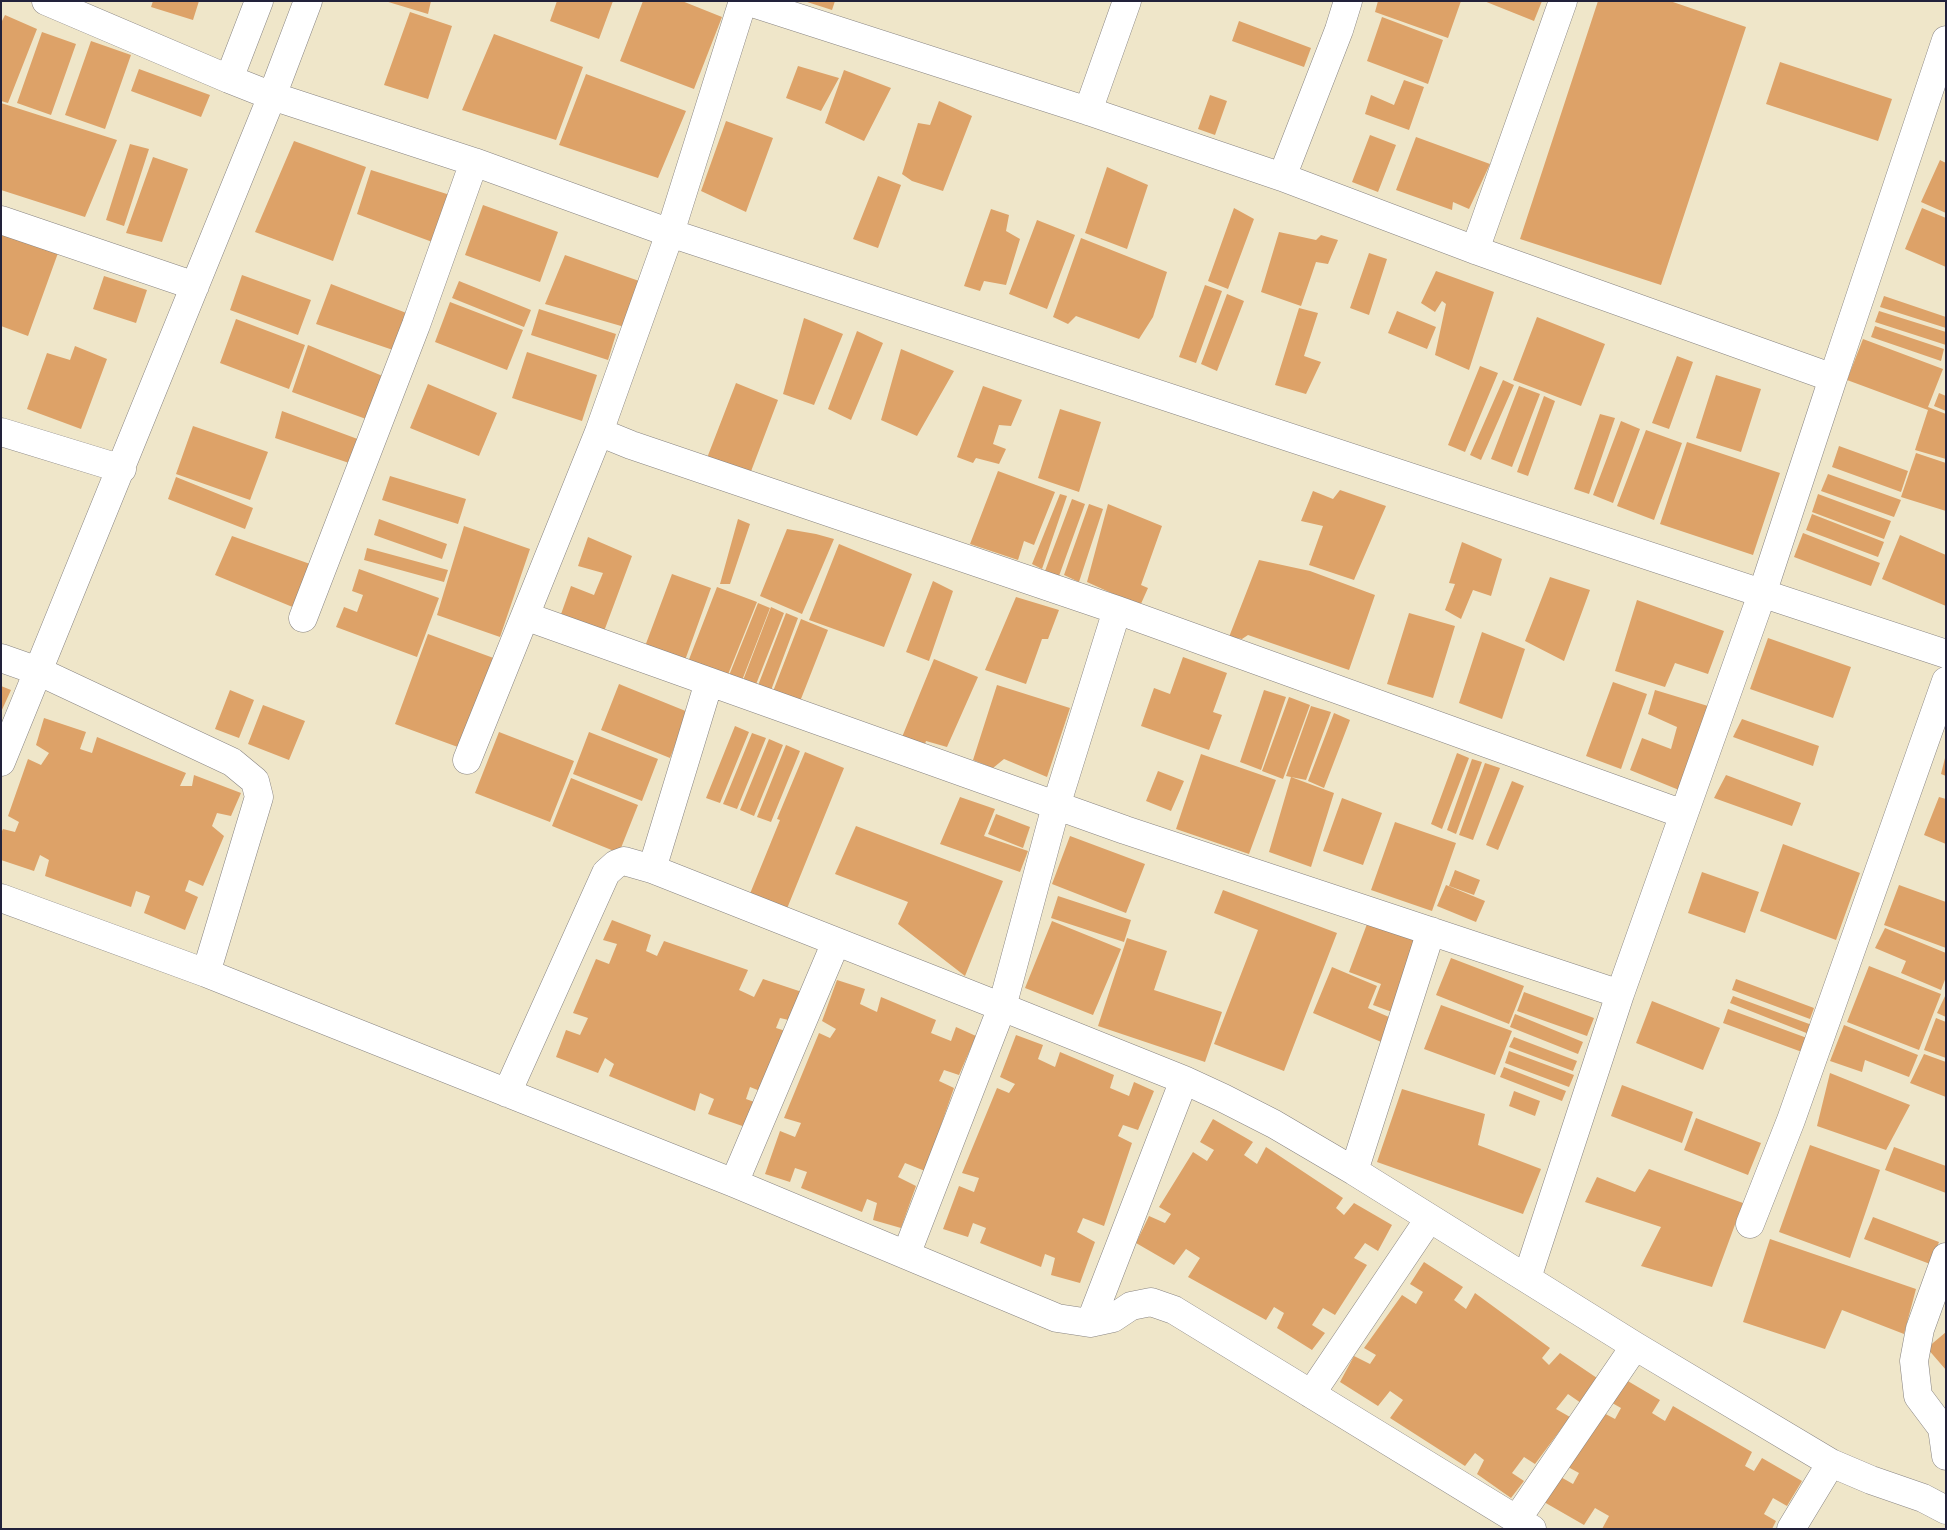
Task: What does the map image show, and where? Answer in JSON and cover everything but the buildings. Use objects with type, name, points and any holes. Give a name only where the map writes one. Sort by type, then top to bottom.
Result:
[{"type":"street","points":[[46,1],[272,96],[474,162],[670,233],[1946,654]]},
{"type":"street","points":[[228,79],[259,1]]},
{"type":"street","points":[[1,762],[122,469],[272,96],[308,1]]},
{"type":"street","points":[[467,760],[599,432],[670,233],[744,1],[1088,111],[1282,178],[1475,250],[1833,378]]},
{"type":"street","points":[[1088,111],[1127,1]]},
{"type":"street","points":[[1282,178],[1339,30],[1348,1]]},
{"type":"street","points":[[1475,250],[1563,1]]},
{"type":"street","points":[[1527,1278],[1620,994],[1762,594],[1946,40]]},
{"type":"street","points":[[303,618],[416,325],[474,162]]},
{"type":"street","points":[[1,220],[195,286]]},
{"type":"street","points":[[1,432],[122,469]]},
{"type":"street","points":[[599,432],[640,448],[1117,610],[1684,814]]},
{"type":"street","points":[[906,1255],[1002,1007],[1056,806],[1117,610]]},
{"type":"street","points":[[525,616],[1056,806],[1620,994]]},
{"type":"street","points":[[1,658],[38,671],[232,762],[255,781],[259,797],[206,973]]},
{"type":"street","points":[[1750,1224],[1791,1120],[1946,681]]},
{"type":"street","points":[[652,870],[709,682]]},
{"type":"street","points":[[507,1093],[606,873],[616,864],[624,861],[652,870],[1184,1080],[1274,1124],[1354,1170],[1429,1219],[1635,1346],[1831,1463],[1871,1480],[1923,1498],[1946,1510]]},
{"type":"street","points":[[1,898],[206,973],[734,1183],[1057,1318],[1090,1323],[1113,1318],[1131,1306],[1151,1302],[1174,1310],[1524,1524],[1635,1346]]},
{"type":"street","points":[[1354,1170],[1431,931]]},
{"type":"street","points":[[734,1183],[836,942]]},
{"type":"street","points":[[1090,1323],[1184,1080]]},
{"type":"street","points":[[1311,1394],[1429,1219]]},
{"type":"street","points":[[1946,1257],[1920,1329],[1914,1361],[1918,1396],[1944,1427],[1946,1456]]},
{"type":"street","points":[[1791,1529],[1831,1463]]}]
